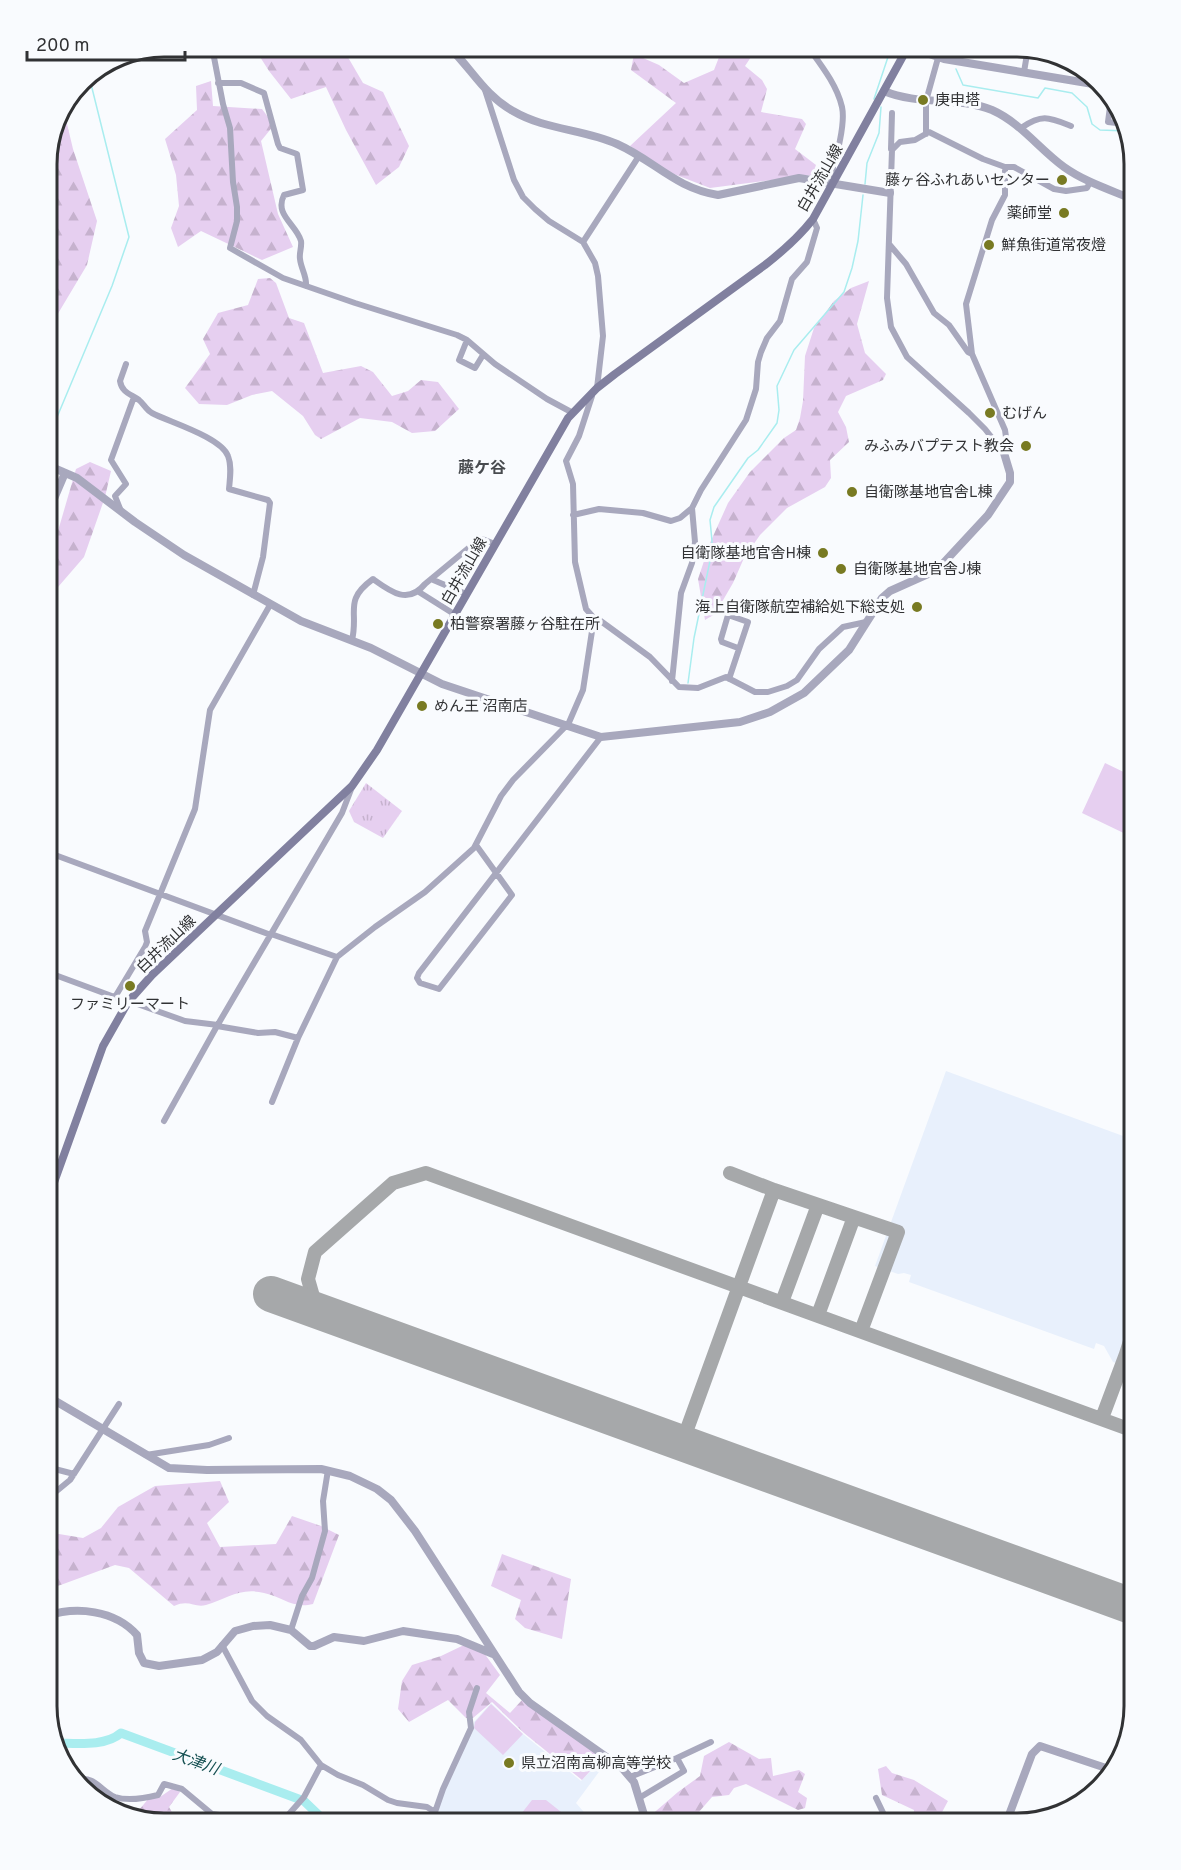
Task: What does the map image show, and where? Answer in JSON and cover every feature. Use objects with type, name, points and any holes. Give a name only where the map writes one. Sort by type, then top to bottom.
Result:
[{"type":"main road","name":"白井流山線","points":[[57,1174],[103,1046],[129,1001],[152,975],[352,786],[377,750],[573,412],[595,390],[786,249],[813,219],[903,57]]},
{"type":"street","points":[[214,57],[230,128],[232,182],[237,207],[237,221],[230,248],[273,273],[306,286],[457,335],[547,399],[573,412]]},
{"type":"street","points":[[457,57],[485,90],[514,112],[537,122],[606,140],[639,156],[676,181],[706,193],[718,195],[799,178],[890,193]]},
{"type":"street","points":[[815,57],[831,78],[843,109],[840,142],[832,169],[834,182]]},
{"type":"street","points":[[1024,72],[1026,57]]},
{"type":"street","points":[[926,134],[926,101],[938,58],[1088,83]]},
{"type":"street","points":[[218,82],[242,83],[264,93],[280,148],[297,154],[303,190],[284,195],[282,213],[301,242],[300,258],[307,278],[306,286]]},
{"type":"street","points":[[485,90],[514,180],[523,197],[549,221],[583,242],[595,263],[598,276],[603,336],[595,390],[579,436],[566,461],[573,484],[575,562],[586,609],[594,618],[650,657],[679,687],[698,688],[726,677],[755,692],[768,692],[797,680],[819,649],[843,627],[866,622]]},
{"type":"street","points":[[884,91],[906,98],[980,106],[1021,128],[1062,166],[1090,182],[1124,196]]},
{"type":"street","points":[[1110,110],[1108,122],[1115,123]]},
{"type":"street","points":[[57,469],[77,478],[164,542],[301,621],[352,640],[442,684],[566,727],[601,737],[740,722],[770,712],[792,701],[815,684],[849,650],[882,598],[890,591],[937,570],[988,515],[1010,482],[1010,473],[1002,451],[969,412],[907,357],[891,327],[887,298],[892,113]]},
{"type":"street","points":[[1021,128],[1034,119],[1050,118],[1071,126]]},
{"type":"street","points":[[891,153],[900,142],[915,140],[929,132],[983,159],[1005,167],[1014,167],[1046,186],[1066,191],[1087,188],[1090,182]]},
{"type":"street","points":[[583,242],[639,156]]},
{"type":"street","points":[[1002,451],[1007,444],[1005,430],[972,354],[966,304],[992,220],[1005,195],[1005,167]]},
{"type":"street","points":[[573,515],[599,509],[620,510],[643,513],[671,521],[680,518],[692,508],[746,420],[756,389],[761,352],[767,338],[780,321],[792,279],[807,262],[817,228],[813,219]]},
{"type":"street","points":[[889,244],[906,264],[934,313],[949,326],[968,352],[972,354]]},
{"type":"street","points":[[467,340],[459,360],[476,368],[483,355]]},
{"type":"street","points":[[126,364],[120,381],[125,392],[141,401],[152,413],[189,428],[224,449],[231,468],[229,489],[268,500],[270,503],[263,557],[253,595]]},
{"type":"street","points":[[122,511],[115,496],[126,484],[111,460],[134,397]]},
{"type":"street","points":[[57,492],[65,473]]},
{"type":"street","points":[[672,681],[681,592],[692,563],[695,542],[692,508]]},
{"type":"street","points":[[352,640],[355,600],[362,587],[374,579],[396,594],[419,592],[431,579],[477,542],[482,539],[495,544]]},
{"type":"street","points":[[431,579],[466,594]]},
{"type":"street","points":[[419,592],[454,614]]},
{"type":"street","points":[[115,997],[145,947],[147,942],[145,931],[195,809],[210,710],[270,604]]},
{"type":"street","points":[[729,679],[748,622],[729,615],[721,639],[722,642],[738,648]]},
{"type":"street","points":[[272,1102],[298,1038],[338,957],[375,927],[425,892],[476,845],[501,796],[513,780],[566,727],[583,690],[594,618]]},
{"type":"street","points":[[476,845],[496,873],[512,895],[439,989],[420,983],[417,978],[419,973],[496,873],[601,737]]},
{"type":"street","points":[[164,1121],[217,1025],[342,813],[352,786]]},
{"type":"street","points":[[57,856],[216,915],[338,957]]},
{"type":"street","points":[[57,976],[185,1021],[258,1033],[275,1032],[298,1038]]},
{"type":"street","points":[[57,1402],[169,1468],[183,1470],[328,1470],[362,1480],[391,1500],[415,1531],[513,1684],[530,1703],[615,1762],[630,1777],[645,1813]]},
{"type":"street","points":[[57,1490],[70,1480],[119,1404]]},
{"type":"street","points":[[146,1455],[209,1445],[229,1438]]},
{"type":"street","points":[[57,1470],[74,1474]]},
{"type":"street","points":[[291,1630],[302,1596],[312,1578],[325,1531],[323,1501],[328,1470]]},
{"type":"street","points":[[57,1612],[93,1612],[114,1619],[137,1635],[140,1658],[147,1665],[154,1666],[202,1660],[211,1656],[231,1634],[244,1628],[270,1625],[291,1630],[314,1647],[334,1636],[364,1641],[403,1631],[457,1639],[494,1655]]},
{"type":"street","points":[[222,1645],[252,1701],[267,1716],[301,1740],[321,1765],[330,1772],[363,1785],[388,1800],[427,1807],[435,1812],[471,1728],[469,1712],[477,1688]]},
{"type":"street","points":[[630,1777],[711,1742]]},
{"type":"street","points":[[1010,1813],[1036,1748],[1046,1747],[1105,1767]]},
{"type":"street","points":[[639,1798],[684,1772],[677,1758]]},
{"type":"street","points":[[291,1813],[304,1797],[321,1765]]},
{"type":"street","points":[[85,1779],[90,1779],[113,1796],[125,1799],[158,1795],[164,1784],[182,1789],[211,1813]]},
{"type":"street","points":[[876,1798],[883,1813]]},
{"type":"shaded area","points":[[946,1071],[1124,1136],[1124,1366],[1113,1362],[1104,1346],[1096,1343],[1094,1349],[909,1282],[911,1275],[898,1274],[875,1266]]},
{"type":"shaded area","name":"県立沼南高柳高等学校","points":[[491,1703],[523,1734],[581,1781],[603,1758],[607,1761],[576,1803],[585,1813],[438,1813],[445,1789],[457,1766],[474,1722]]},
{"type":"green space","points":[[260,57],[348,57],[363,83],[383,92],[409,146],[399,167],[376,185],[326,87],[291,99]]},
{"type":"green space","points":[[633,57],[641,57],[659,65],[684,83],[714,70],[719,57],[751,57],[745,66],[762,80],[767,89],[761,112],[802,119],[806,124],[795,149],[816,165],[812,175],[710,188],[666,171],[630,146],[676,103],[631,70]]},
{"type":"green space","points":[[211,81],[213,106],[262,109],[274,125],[261,141],[278,214],[293,247],[262,260],[201,231],[178,247],[171,228],[179,206],[176,175],[165,139],[197,110],[196,86]]},
{"type":"green space","points":[[66,121],[73,149],[97,221],[87,265],[57,315],[57,157]]},
{"type":"green space","points":[[270,278],[276,283],[289,318],[304,323],[323,373],[361,366],[373,372],[392,396],[408,391],[421,380],[438,382],[459,409],[435,431],[412,433],[392,422],[360,418],[321,439],[315,435],[303,416],[272,391],[252,395],[227,405],[199,404],[185,388],[210,354],[203,339],[218,313],[248,305],[258,279]]},
{"type":"green space","points":[[869,281],[857,324],[865,353],[886,374],[883,380],[846,396],[838,412],[846,427],[849,442],[830,460],[831,478],[825,487],[787,508],[760,535],[744,558],[715,614],[705,620],[698,579],[710,543],[728,503],[750,472],[784,438],[796,430],[803,401],[805,356],[814,328],[834,301],[851,288]]},
{"type":"green space","points":[[90,462],[111,471],[105,497],[84,557],[57,588],[57,532],[76,469]]},
{"type":"green space","points":[[1105,763],[1124,772],[1124,833],[1082,813]]},
{"type":"green space","points":[[366,783],[402,811],[383,838],[354,822],[349,811]]},
{"type":"green space","points":[[220,1481],[229,1502],[207,1523],[220,1547],[276,1544],[292,1516],[339,1535],[313,1604],[293,1604],[264,1593],[248,1592],[234,1594],[206,1605],[184,1603],[174,1606],[129,1568],[115,1565],[57,1586],[57,1534],[83,1538],[101,1528],[118,1507],[155,1486]]},
{"type":"green space","points":[[502,1554],[571,1579],[562,1639],[525,1628],[515,1619],[521,1600],[491,1586]]},
{"type":"green space","points":[[464,1645],[484,1653],[500,1675],[486,1693],[510,1713],[522,1700],[602,1758],[582,1780],[524,1733],[492,1702],[473,1718],[466,1718],[448,1700],[409,1722],[398,1709],[402,1681],[412,1665],[441,1656]]},
{"type":"green space","points":[[491,1704],[523,1734],[503,1755],[474,1728],[475,1722]]},
{"type":"green space","points":[[729,1742],[759,1759],[771,1758],[773,1776],[799,1770],[805,1774],[798,1792],[807,1798],[805,1808],[798,1810],[746,1784],[734,1788],[729,1795],[712,1797],[698,1813],[654,1813],[700,1776],[704,1756]]},
{"type":"green space","points":[[886,1766],[892,1773],[914,1780],[948,1801],[942,1813],[914,1813],[914,1810],[882,1795],[878,1769]]},
{"type":"green space","points":[[173,1788],[180,1792],[169,1807],[172,1813],[139,1810],[149,1798],[160,1797]]},
{"type":"green space","points":[[532,1800],[546,1800],[562,1813],[522,1813]]},
{"type":"waterway","points":[[874,99],[888,57]]},
{"type":"waterway","points":[[956,69],[963,85],[1038,98],[1045,88],[1072,93],[1087,107],[1092,124],[1100,130],[1118,131]]},
{"type":"waterway","points":[[57,417],[112,286],[129,237],[91,85]]},
{"type":"waterway","points":[[865,184],[867,163],[879,133],[881,107]]},
{"type":"waterway","points":[[688,683],[694,638],[711,556],[710,520],[714,507],[748,458],[758,450],[777,423],[779,410],[777,386],[794,350],[844,292],[858,241],[863,195]]},
{"type":"waterway","name":"大津川","points":[[64,1743],[99,1742],[121,1733],[304,1801],[317,1813]]},
{"type":"taxiway","points":[[326,1314],[314,1300],[308,1279],[315,1252],[393,1183],[426,1173],[1124,1427]]},
{"type":"taxiway","points":[[730,1173],[774,1190]]},
{"type":"taxiway","points":[[682,1443],[774,1190],[898,1232],[861,1331]]},
{"type":"taxiway","points":[[782,1302],[818,1205]]},
{"type":"taxiway","points":[[818,1315],[854,1217]]},
{"type":"taxiway","points":[[1102,1418],[1124,1359]]},
{"type":"runway","points":[[271,1294],[1124,1603]]},
{"type":"place","name":"庚申塔","points":[[923,100]]},
{"type":"place","name":"藤ヶ谷ふれあいセンター","points":[[1062,180]]},
{"type":"place","name":"薬師堂","points":[[1064,213]]},
{"type":"place","name":"鮮魚街道常夜燈","points":[[989,245]]},
{"type":"place","name":"むげん","points":[[990,413]]},
{"type":"place","name":"みふみバプテスト教会","points":[[1026,446]]},
{"type":"place","name":"自衛隊基地官舎L棟","points":[[852,492]]},
{"type":"place","name":"自衛隊基地官舎H棟","points":[[823,553]]},
{"type":"place","name":"自衛隊基地官舎J棟","points":[[841,569]]},
{"type":"place","name":"海上自衛隊航空補給処下総支処","points":[[917,607]]},
{"type":"place","name":"柏警察署藤ヶ谷駐在所","points":[[438,624]]},
{"type":"place","name":"めん王 沼南店","points":[[422,706]]},
{"type":"place","name":"ファミリーマート","points":[[130,986]]},
{"type":"place","name":"県立沼南高柳高等学校","points":[[509,1763]]},
{"type":"district","name":"藤ケ谷","points":[[482,467]]}]
